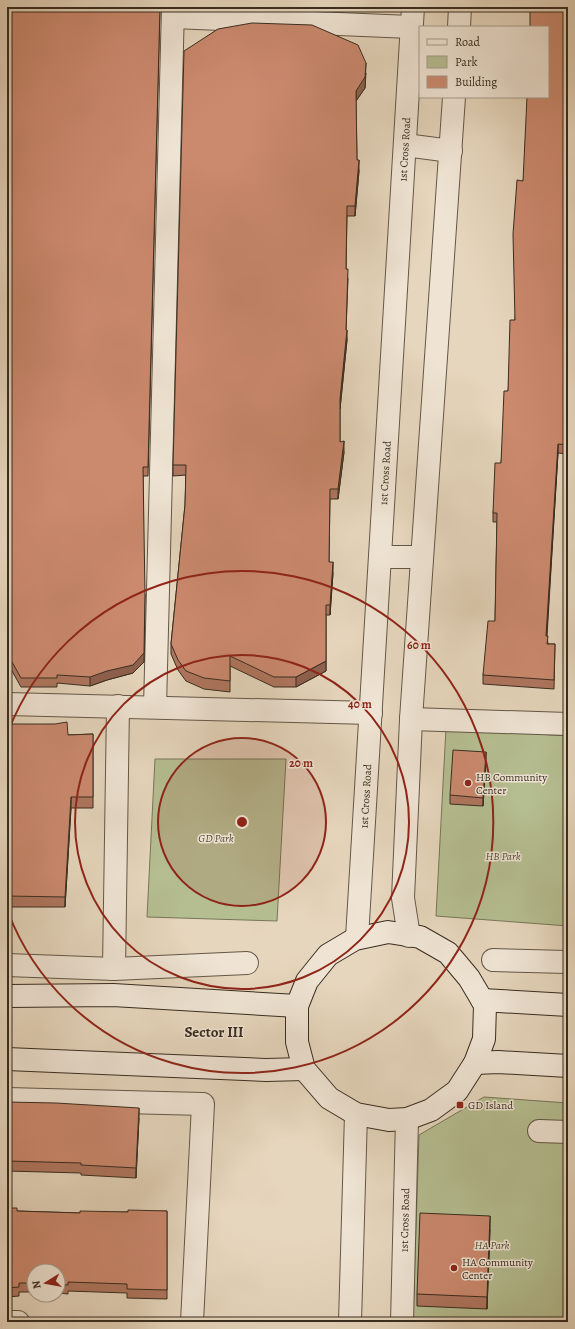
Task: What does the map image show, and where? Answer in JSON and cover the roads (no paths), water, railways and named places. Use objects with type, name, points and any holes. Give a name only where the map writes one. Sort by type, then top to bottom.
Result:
[{"type":"street","points":[[459,26],[460,7]]},
{"type":"street","points":[[154,707],[173,12],[412,17]]},
{"type":"street","name":"1st Cross Road","points":[[357,938],[412,17]]},
{"type":"street","points":[[409,936],[403,898],[410,719],[454,98]]},
{"type":"street","points":[[405,145],[451,151]]},
{"type":"street","points":[[380,557],[422,557]]},
{"type":"street","points":[[7,704],[371,713]]},
{"type":"street","points":[[114,970],[118,706]]},
{"type":"street","points":[[410,719],[568,724]]},
{"type":"street","points":[[388,932],[420,938],[448,954],[470,978],[485,1005],[484,1039],[475,1063],[457,1090],[431,1110],[407,1119],[389,1120],[356,1114],[329,1098],[304,1070],[297,1042],[297,1006],[307,981],[328,955],[357,938],[388,932]]},
{"type":"street","points":[[493,960],[568,962]]},
{"type":"street","points":[[7,965],[114,970],[247,963]]},
{"type":"street","points":[[7,996],[113,995],[297,1006]]},
{"type":"street","points":[[482,1000],[568,1005]]},
{"type":"street","points":[[7,1059],[266,1070],[304,1070]]},
{"type":"street","points":[[475,1063],[498,1062],[568,1066]]},
{"type":"street","points":[[7,1099],[203,1104],[192,1322]]},
{"type":"street","points":[[350,1322],[356,1114]]},
{"type":"street","name":"1st Cross Road","points":[[402,1322],[407,1119]]},
{"type":"street","points":[[539,1131],[568,1132]]},
{"type":"street","points":[[7,1322],[18,1322]]},
{"type":"place","name":"HB Community Center","points":[[468,783]]},
{"type":"place","name":"GD Island","points":[[460,1105]]},
{"type":"place","name":"HA Community Center","points":[[454,1268]]},
{"type":"district","name":"Sector III","points":[[214,1032]]},
{"type":"park label","name":"GD Park","points":[[216,838]]},
{"type":"park label","name":"HB Park","points":[[503,856]]},
{"type":"park label","name":"HA Park","points":[[492,1245]]}]
